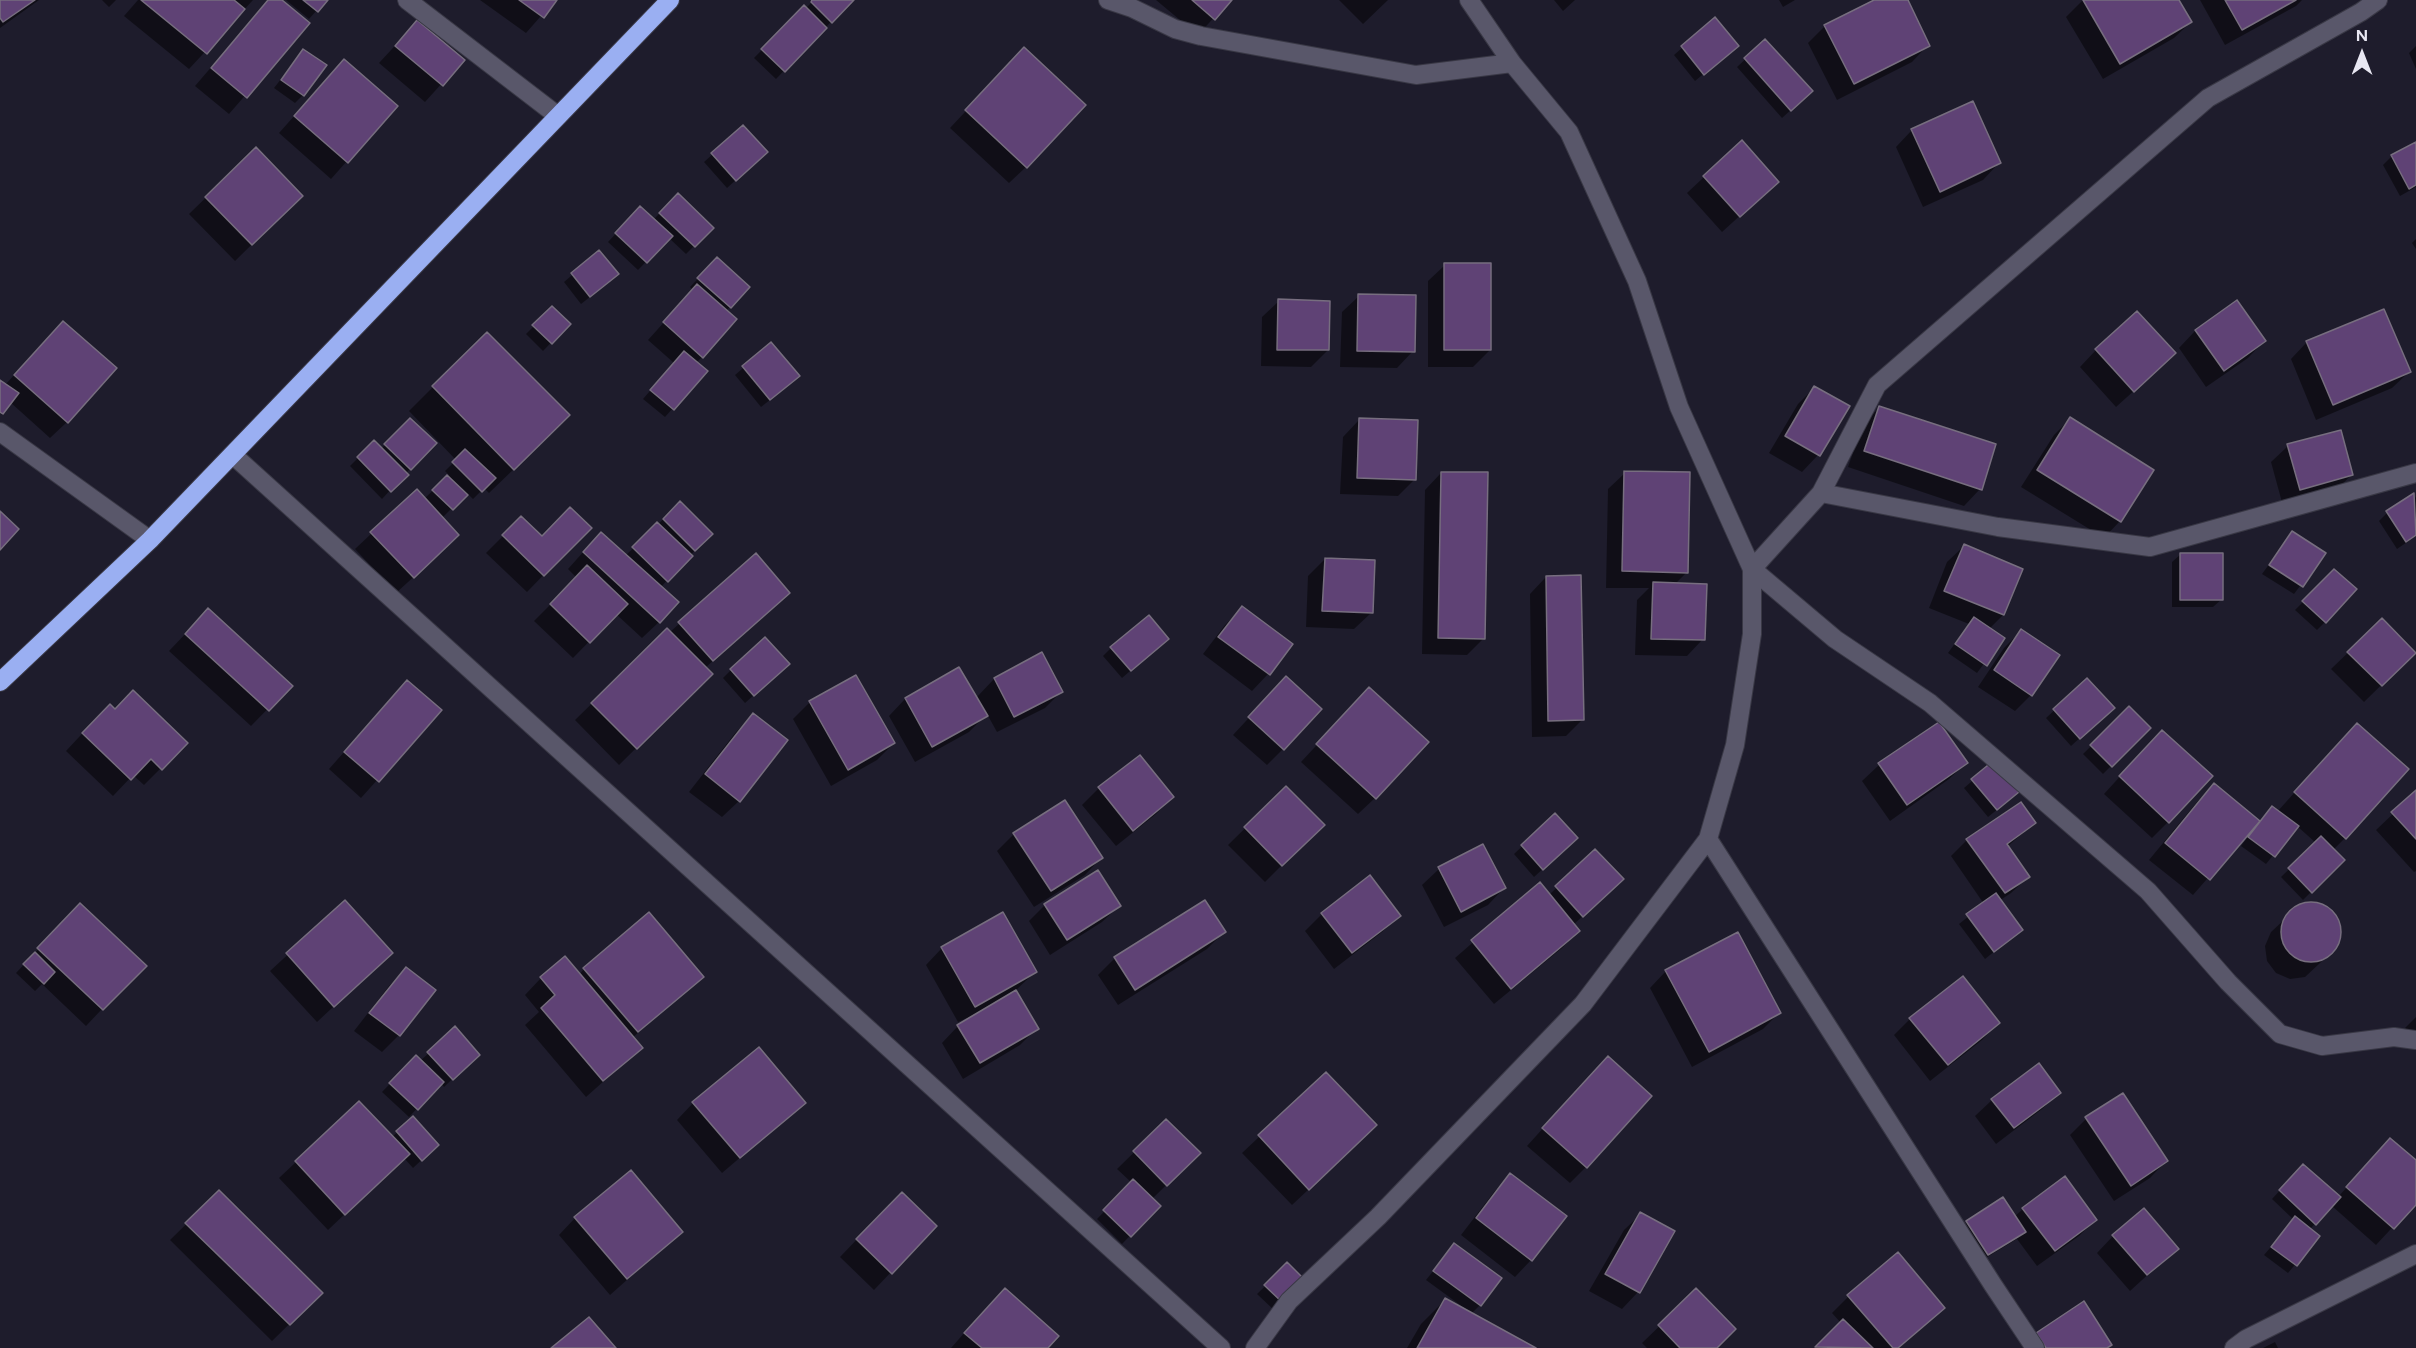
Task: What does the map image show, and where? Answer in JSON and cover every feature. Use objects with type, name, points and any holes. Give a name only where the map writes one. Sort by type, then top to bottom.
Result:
[{"type":"highway","points":[[0,682],[150,540],[234,455],[670,0]]},
{"type":"street","points":[[407,0],[558,116]]},
{"type":"street","points":[[1108,0],[1132,8],[1175,29],[1201,36],[1416,75],[1512,63]]},
{"type":"street","points":[[1255,1348],[1289,1302],[1378,1217],[1583,1004],[1708,839],[1735,746],[1752,633],[1752,569],[1678,408],[1638,281],[1569,132],[1512,63],[1469,0]]},
{"type":"street","points":[[1752,569],[1821,493],[1877,385],[2208,98],[2361,12],[2378,0]]},
{"type":"street","points":[[0,432],[150,540]]},
{"type":"street","points":[[234,455],[1221,1348]]},
{"type":"street","points":[[1821,493],[1998,527],[2150,547],[2416,473]]},
{"type":"street","points":[[1752,569],[1835,639],[1930,703],[2148,891],[2228,982],[2280,1034],[2322,1046],[2394,1037],[2416,1040]]},
{"type":"street","points":[[1708,839],[1986,1275],[2036,1348]]},
{"type":"street","points":[[2234,1348],[2246,1339],[2416,1254]]},
{"type":"building","points":[[0,0],[35,0],[3,22],[0,18]]},
{"type":"building","points":[[141,0],[234,0],[245,9],[207,54]]},
{"type":"building","points":[[268,0],[282,0],[310,23],[247,98],[211,68]]},
{"type":"building","points":[[303,0],[328,0],[318,12]]},
{"type":"building","points":[[519,0],[557,0],[544,18]]},
{"type":"building","points":[[812,0],[854,0],[832,23],[811,2]]},
{"type":"building","points":[[1192,0],[1232,0],[1215,20]]},
{"type":"building","points":[[1874,0],[1908,0],[1930,46],[1854,84],[1824,25]]},
{"type":"building","points":[[2083,0],[2179,0],[2192,22],[2120,64]]},
{"type":"building","points":[[2225,0],[2296,0],[2242,30]]},
{"type":"building","points":[[804,5],[827,28],[785,72],[761,49]]},
{"type":"building","points":[[1715,17],[1739,46],[1704,75],[1681,46]]},
{"type":"building","points":[[417,20],[465,60],[443,86],[395,46]]},
{"type":"building","points":[[1765,39],[1813,91],[1791,111],[1744,58]]},
{"type":"building","points":[[1024,47],[1086,105],[1027,168],[965,110]]},
{"type":"building","points":[[303,49],[327,65],[304,96],[281,80]]},
{"type":"building","points":[[344,59],[398,106],[348,163],[294,116]]},
{"type":"building","points":[[1973,101],[2001,163],[1940,192],[1911,129]]},
{"type":"building","points":[[743,125],[768,152],[736,181],[711,153]]},
{"type":"building","points":[[1742,140],[1779,182],[1740,217],[1703,176]]},
{"type":"building","points":[[2416,142],[2416,185],[2409,189],[2391,155]]},
{"type":"building","points":[[256,147],[303,196],[252,245],[205,197]]},
{"type":"building","points":[[678,193],[714,228],[695,247],[659,213]]},
{"type":"building","points":[[640,206],[673,236],[647,263],[615,233]]},
{"type":"building","points":[[599,250],[619,274],[590,297],[571,273]]},
{"type":"building","points":[[717,257],[750,287],[731,308],[697,278]]},
{"type":"building","points":[[1444,263],[1491,263],[1491,350],[1444,350]]},
{"type":"building","points":[[697,284],[737,319],[703,358],[663,322]]},
{"type":"building","points":[[1358,294],[1416,295],[1415,352],[1357,351]]},
{"type":"building","points":[[1278,299],[1330,301],[1329,350],[1277,350]]},
{"type":"building","points":[[2237,300],[2266,341],[2224,371],[2195,330]]},
{"type":"building","points":[[552,306],[571,324],[552,344],[532,325]]},
{"type":"building","points":[[2384,309],[2411,372],[2333,405],[2306,341]]},
{"type":"building","points":[[2137,311],[2176,353],[2134,392],[2095,349]]},
{"type":"building","points":[[63,321],[117,368],[68,423],[14,375]]},
{"type":"building","points":[[487,332],[570,415],[514,470],[432,386]]},
{"type":"building","points":[[771,342],[800,376],[770,400],[742,366]]},
{"type":"building","points":[[684,351],[708,371],[674,410],[650,390]]},
{"type":"building","points":[[0,380],[19,393],[3,414],[0,412]]},
{"type":"building","points":[[1814,386],[1850,406],[1820,456],[1785,436]]},
{"type":"building","points":[[1879,406],[1996,444],[1982,490],[1864,451]]},
{"type":"building","points":[[2070,417],[2154,470],[2121,522],[2037,470]]},
{"type":"building","points":[[410,418],[437,443],[411,470],[384,444]]},
{"type":"building","points":[[1359,418],[1418,420],[1416,480],[1357,478]]},
{"type":"building","points":[[2341,430],[2353,475],[2300,490],[2287,444]]},
{"type":"building","points":[[374,440],[409,475],[391,492],[357,457]]},
{"type":"building","points":[[465,449],[496,478],[482,492],[452,462]]},
{"type":"building","points":[[1624,471],[1690,472],[1688,573],[1622,571]]},
{"type":"building","points":[[1441,472],[1488,472],[1485,639],[1438,638]]},
{"type":"building","points":[[447,475],[468,495],[453,510],[432,490]]},
{"type":"building","points":[[417,489],[459,535],[414,578],[370,532]]},
{"type":"building","points":[[2414,493],[2416,535],[2406,542],[2386,511]]},
{"type":"building","points":[[680,501],[713,534],[695,551],[663,519]]},
{"type":"building","points":[[570,507],[592,528],[544,576],[502,535],[521,516],[542,536]]},
{"type":"building","points":[[0,511],[19,529],[0,550]]},
{"type":"building","points":[[657,522],[693,556],[668,582],[632,547]]},
{"type":"building","points":[[2292,531],[2326,553],[2303,587],[2269,565]]},
{"type":"building","points":[[601,532],[679,602],[660,623],[583,552]]},
{"type":"building","points":[[1964,544],[2023,569],[2004,615],[1944,591]]},
{"type":"building","points":[[756,553],[790,593],[713,661],[678,622]]},
{"type":"building","points":[[2180,553],[2223,553],[2223,600],[2180,600]]},
{"type":"building","points":[[1325,558],[1375,560],[1373,613],[1322,611]]},
{"type":"building","points":[[587,565],[628,604],[590,643],[550,604]]},
{"type":"building","points":[[2334,569],[2357,589],[2326,623],[2302,601]]},
{"type":"building","points":[[1581,575],[1584,720],[1548,721],[1546,576]]},
{"type":"building","points":[[1653,582],[1707,584],[1705,640],[1651,639]]},
{"type":"building","points":[[1242,606],[1293,644],[1270,675],[1218,637]]},
{"type":"building","points":[[208,608],[293,686],[269,711],[185,634]]},
{"type":"building","points":[[1149,615],[1169,639],[1131,671],[1110,647]]},
{"type":"building","points":[[1974,617],[2005,638],[1987,666],[1955,644]]},
{"type":"building","points":[[2382,618],[2416,653],[2382,686],[2347,652]]},
{"type":"building","points":[[667,628],[713,674],[637,749],[591,703]]},
{"type":"building","points":[[2021,629],[2060,655],[2032,696],[1994,670]]},
{"type":"building","points":[[765,637],[790,664],[754,696],[730,669]]},
{"type":"building","points":[[1042,652],[1063,692],[1014,717],[994,678]]},
{"type":"building","points":[[959,667],[988,716],[932,747],[905,698]]},
{"type":"building","points":[[856,675],[895,743],[848,770],[809,701]]},
{"type":"building","points":[[1286,676],[1322,709],[1284,750],[1248,717]]},
{"type":"building","points":[[2087,678],[2115,708],[2080,739],[2053,709]]},
{"type":"building","points":[[407,680],[442,710],[379,782],[344,752]]},
{"type":"building","points":[[1369,687],[1429,742],[1376,799],[1316,744]]},
{"type":"building","points":[[133,690],[188,743],[162,770],[151,759],[131,780],[82,733],[110,704],[115,709]]},
{"type":"building","points":[[2129,706],[2151,728],[2112,767],[2090,745]]},
{"type":"building","points":[[753,713],[788,740],[740,802],[705,774]]},
{"type":"building","points":[[1939,722],[1968,763],[1907,805],[1878,763]]},
{"type":"building","points":[[2357,723],[2409,769],[2346,839],[2294,792]]},
{"type":"building","points":[[2162,730],[2213,776],[2169,823],[2119,776]]},
{"type":"building","points":[[1140,755],[1174,797],[1133,831],[1098,787]]},
{"type":"building","points":[[1993,761],[2019,792],[1997,810],[1971,779]]},
{"type":"building","points":[[2214,783],[2260,821],[2210,880],[2165,843]]},
{"type":"building","points":[[1286,786],[1325,825],[1282,866],[1244,827]]},
{"type":"building","points":[[2416,790],[2416,839],[2391,812]]},
{"type":"building","points":[[1065,800],[1103,858],[1051,891],[1013,833]]},
{"type":"building","points":[[2021,802],[2036,823],[2007,844],[2030,877],[2005,893],[1966,839]]},
{"type":"building","points":[[2272,806],[2299,826],[2275,857],[2248,837]]},
{"type":"building","points":[[1555,813],[1578,838],[1543,870],[1521,845]]},
{"type":"building","points":[[2321,836],[2345,860],[2312,893],[2288,868]]},
{"type":"building","points":[[1483,844],[1506,888],[1461,912],[1438,867]]},
{"type":"building","points":[[1595,849],[1624,879],[1583,917],[1555,886]]},
{"type":"building","points":[[1098,870],[1121,906],[1067,940],[1044,904]]},
{"type":"building","points":[[1370,875],[1401,916],[1352,953],[1321,913]]},
{"type":"building","points":[[1540,882],[1580,931],[1511,989],[1471,940]]},
{"type":"building","points":[[1996,893],[2023,930],[1994,952],[1966,914]]},
{"type":"building","points":[[345,900],[393,953],[334,1007],[286,953]]},
{"type":"building","points":[[1205,900],[1226,932],[1135,990],[1114,957]]},
{"type":"building","points":[[2311,902],[2323,904],[2336,915],[2341,932],[2339,944],[2328,957],[2311,962],[2299,960],[2286,949],[2281,932],[2283,920],[2294,907]]},
{"type":"building","points":[[80,903],[147,966],[103,1010],[37,948]]},
{"type":"building","points":[[649,912],[704,977],[638,1032],[583,968]]},
{"type":"building","points":[[1003,912],[1037,972],[975,1007],[941,947]]},
{"type":"building","points":[[1738,932],[1781,1013],[1709,1052],[1665,970]]},
{"type":"building","points":[[35,952],[55,972],[44,984],[23,964]]},
{"type":"building","points":[[565,956],[643,1048],[603,1081],[541,1008],[555,995],[540,977]]},
{"type":"building","points":[[406,967],[436,990],[400,1036],[369,1013]]},
{"type":"building","points":[[1963,976],[2000,1023],[1948,1065],[1909,1018]]},
{"type":"building","points":[[1016,990],[1039,1029],[980,1063],[957,1025]]},
{"type":"building","points":[[455,1026],[480,1055],[453,1080],[427,1052]]},
{"type":"building","points":[[759,1047],[806,1103],[740,1158],[692,1102]]},
{"type":"building","points":[[416,1055],[444,1082],[418,1110],[389,1083]]},
{"type":"building","points":[[1608,1056],[1652,1096],[1587,1168],[1542,1128]]},
{"type":"building","points":[[2039,1063],[2061,1093],[2014,1128],[1991,1099]]},
{"type":"building","points":[[1326,1072],[1377,1125],[1309,1190],[1258,1135]]},
{"type":"building","points":[[2123,1093],[2168,1161],[2131,1186],[2085,1117]]},
{"type":"building","points":[[359,1101],[410,1154],[345,1215],[295,1161]]},
{"type":"building","points":[[413,1116],[439,1145],[422,1161],[396,1131]]},
{"type":"building","points":[[1166,1119],[1201,1153],[1167,1186],[1133,1151]]},
{"type":"building","points":[[2390,1138],[2416,1160],[2416,1205],[2394,1229],[2346,1187]]},
{"type":"building","points":[[2303,1164],[2341,1197],[2316,1225],[2279,1190]]},
{"type":"building","points":[[631,1170],[683,1232],[627,1279],[574,1217]]},
{"type":"building","points":[[1510,1173],[1567,1216],[1532,1261],[1476,1218]]},
{"type":"building","points":[[2065,1176],[2097,1220],[2055,1251],[2022,1208]]},
{"type":"building","points":[[1133,1179],[1161,1206],[1131,1237],[1103,1210]]},
{"type":"building","points":[[219,1190],[323,1293],[290,1325],[185,1223]]},
{"type":"building","points":[[902,1192],[937,1226],[892,1274],[856,1239]]},
{"type":"building","points":[[2003,1197],[2026,1232],[1988,1255],[1966,1221]]},
{"type":"building","points":[[2144,1208],[2179,1249],[2147,1275],[2112,1235]]},
{"type":"building","points":[[1640,1212],[1675,1231],[1640,1293],[1605,1274]]},
{"type":"building","points":[[2295,1216],[2320,1236],[2297,1266],[2271,1247]]},
{"type":"building","points":[[1454,1243],[1502,1278],[1481,1306],[1433,1271]]},
{"type":"building","points":[[1898,1252],[1945,1308],[1898,1348],[1893,1348],[1847,1295]]},
{"type":"building","points":[[1287,1262],[1306,1281],[1284,1304],[1264,1285]]},
{"type":"building","points":[[1005,1288],[1059,1336],[1048,1348],[982,1348],[964,1333]]},
{"type":"building","points":[[1696,1288],[1736,1329],[1717,1348],[1680,1348],[1658,1325]]},
{"type":"building","points":[[1445,1298],[1536,1348],[1417,1348]]},
{"type":"building","points":[[2084,1301],[2112,1345],[2107,1348],[2046,1348],[2036,1333]]},
{"type":"building","points":[[589,1317],[616,1348],[551,1348]]},
{"type":"building","points":[[1843,1319],[1873,1348],[1815,1347]]}]
